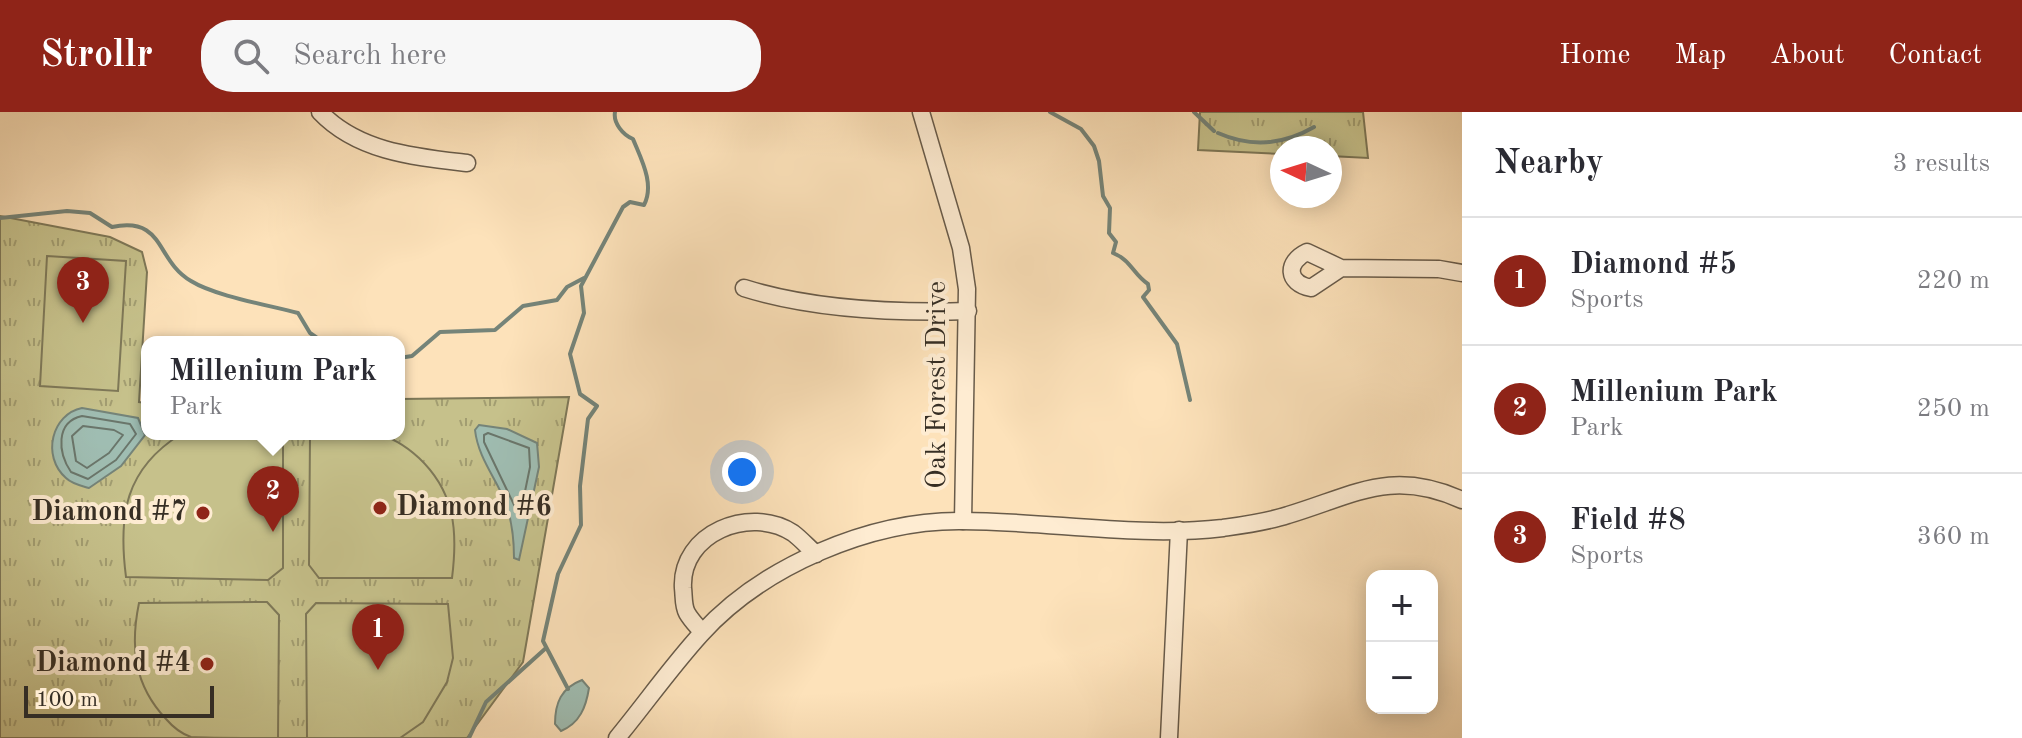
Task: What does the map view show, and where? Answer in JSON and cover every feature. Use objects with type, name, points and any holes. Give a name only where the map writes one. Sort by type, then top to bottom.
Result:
[{"type":"street","points":[[320,112],[339,128],[370,145],[422,158],[467,163]]},
{"type":"street","name":"Oak Forest Drive","points":[[921,112],[961,248],[968,311],[963,521]]},
{"type":"street","points":[[1341,268],[1439,269],[1462,273]]},
{"type":"street","points":[[744,288],[773,297],[815,302],[913,311],[968,311]]},
{"type":"street","points":[[617,738],[702,632],[754,591],[816,554],[902,528],[963,521],[1179,530],[1256,523],[1379,485],[1427,486],[1462,500]]},
{"type":"street","points":[[702,632],[685,610],[683,577],[693,550],[710,534],[735,523],[760,523],[791,532],[816,554]]},
{"type":"street","points":[[1169,738],[1179,530]]},
{"type":"green space","points":[[1200,112],[1363,112],[1368,158],[1342,157],[1342,136],[1270,136],[1270,153],[1198,150]]},
{"type":"green space","points":[[0,216],[110,237],[142,252],[147,272],[141,336],[141,440],[405,440],[405,399],[569,397],[523,662],[467,738],[0,738]]},
{"type":"green space","points":[[47,256],[126,261],[118,391],[40,386]]},
{"type":"green space","name":"Diamond #7","points":[[173,440],[283,440],[283,568],[268,580],[126,577],[123,533],[130,495],[137,478],[162,448]]},
{"type":"green space","name":"Diamond #6","points":[[310,440],[393,440],[419,458],[440,484],[454,528],[452,578],[319,578],[309,565]]},
{"type":"green space","name":"Diamond #4","points":[[267,602],[279,615],[278,738],[191,737],[181,732],[155,706],[141,679],[135,650],[139,603]]},
{"type":"green space","points":[[316,603],[448,604],[453,658],[447,682],[423,722],[400,738],[307,738],[306,614]]},
{"type":"water","points":[[82,408],[138,418],[141,425],[141,440],[121,466],[89,488],[66,478],[54,459],[53,437],[63,418]]},
{"type":"water","points":[[479,425],[507,429],[537,443],[539,467],[519,560],[514,558],[512,529],[505,501],[477,440],[475,430]]},
{"type":"water","points":[[582,680],[589,688],[584,708],[573,724],[561,731],[555,724],[558,703],[569,687]]},
{"type":"waterway","points":[[568,689],[543,641],[558,574],[581,525],[580,486],[588,419],[597,406],[580,394],[570,354],[584,313],[581,286],[623,207],[630,202],[644,205],[648,189],[646,172],[633,139],[620,128],[615,112]]},
{"type":"waterway","points":[[1050,112],[1081,129],[1094,146],[1103,196],[1110,208],[1109,233],[1116,242],[1113,253],[1124,259],[1148,284],[1149,290],[1143,297],[1177,344],[1190,400]]},
{"type":"waterway","points":[[1194,112],[1214,131]]},
{"type":"waterway","points":[[1218,133],[1243,141],[1267,142],[1291,138],[1314,127]]},
{"type":"waterway","points":[[0,218],[67,211],[90,213],[112,227],[129,225],[142,228],[158,242],[179,272],[191,281],[227,296],[298,313],[314,336]]},
{"type":"waterway","points":[[405,357],[412,356],[440,332],[495,330],[523,306],[557,300],[567,287],[584,278]]},
{"type":"waterway","points":[[469,738],[486,702],[546,648]]},
{"type":"place","name":"Field #8","points":[[83,323]]},
{"type":"place","name":"Diamond #6","points":[[380,508]]},
{"type":"place","name":"Diamond #7","points":[[203,513]]},
{"type":"place","name":"Millenium Park","points":[[273,532]]},
{"type":"place","name":"Diamond #4","points":[[207,664]]},
{"type":"place","name":"Diamond #5","points":[[378,670]]}]
